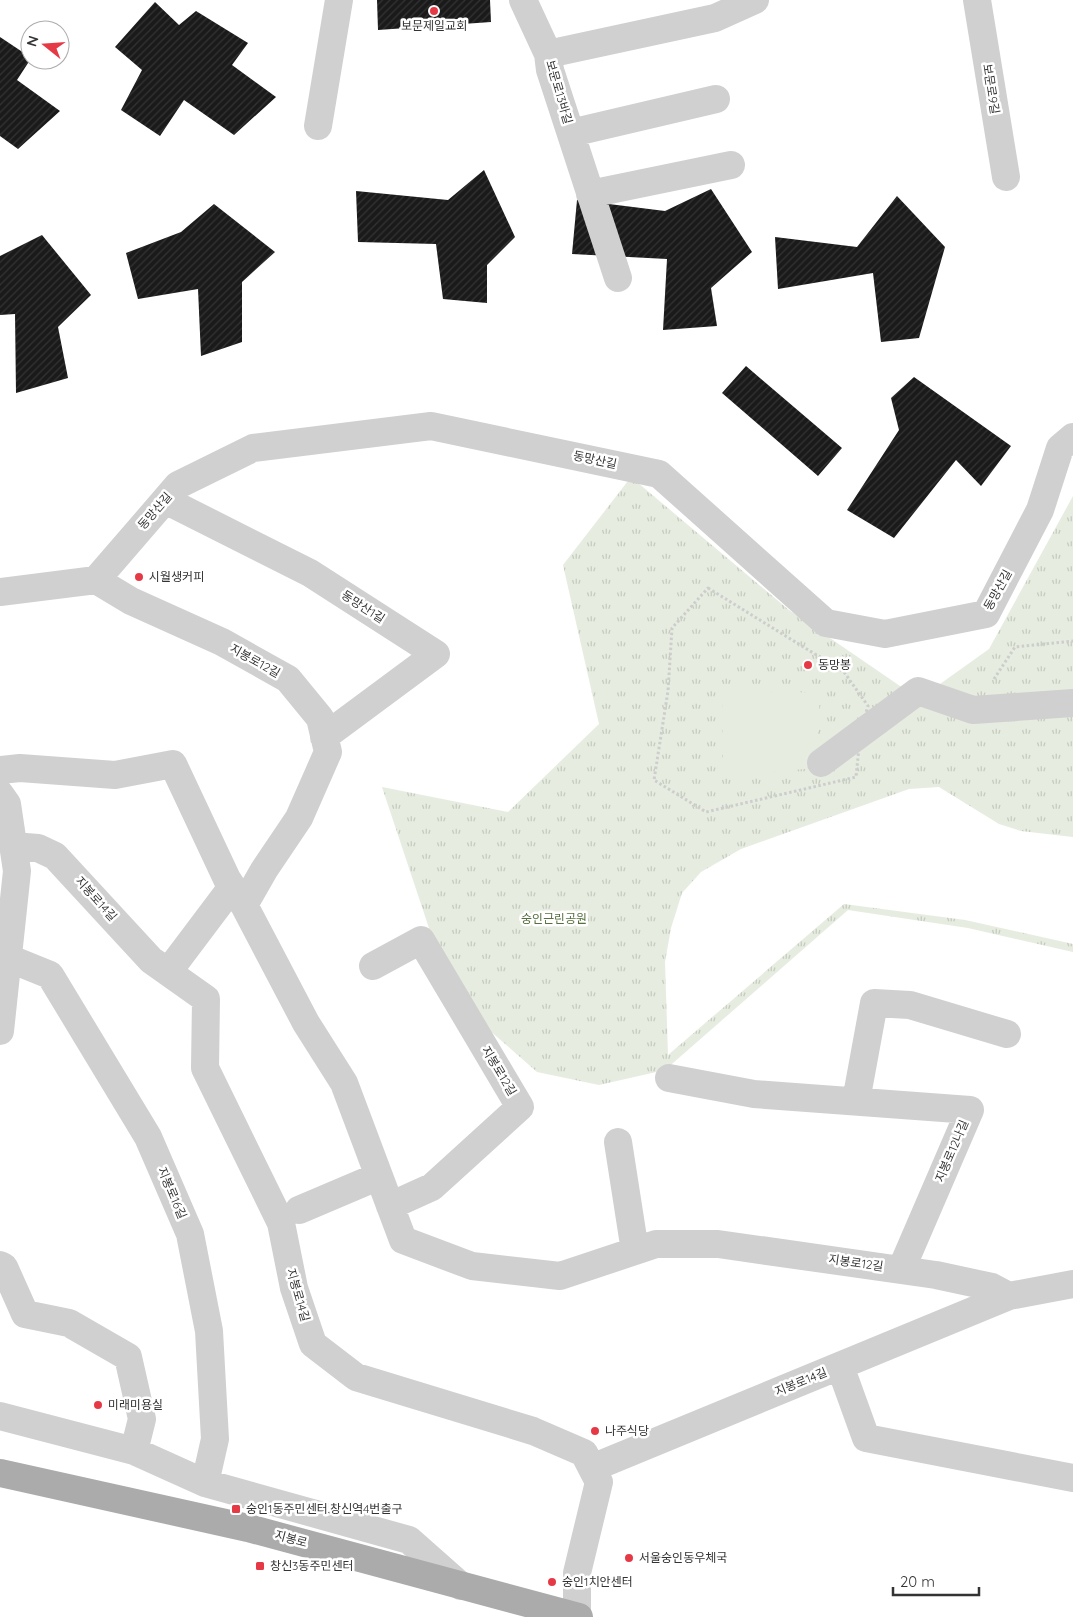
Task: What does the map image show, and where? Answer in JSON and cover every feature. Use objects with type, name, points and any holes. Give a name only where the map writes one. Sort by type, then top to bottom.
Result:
[{"type":"main road","name":"지봉로","points":[[0,1472],[248,1528],[578,1617]]},
{"type":"street","points":[[318,126],[339,0]]},
{"type":"street","points":[[523,0],[548,54]]},
{"type":"street","name":"보문로13바길","points":[[618,278],[550,70],[548,54],[715,18],[755,0]]},
{"type":"street","name":"보문로9길","points":[[976,0],[1006,177]]},
{"type":"street","points":[[571,133],[716,99]]},
{"type":"street","points":[[590,194],[731,165]]},
{"type":"street","name":"동망산길","points":[[96,580],[178,485],[253,448],[431,426],[659,474],[826,623],[885,634],[986,614],[1040,510],[1060,448],[1073,437]]},
{"type":"street","name":"동망산1길","points":[[165,500],[310,573],[436,654],[324,737]]},
{"type":"street","points":[[0,592],[96,580]]},
{"type":"street","name":"지봉로12길","points":[[96,580],[130,601],[222,642],[288,679],[320,718],[328,752],[299,818],[264,870],[238,896]]},
{"type":"street","points":[[821,764],[918,690],[973,710],[1073,703]]},
{"type":"street","name":"지봉로12길","points":[[0,770],[20,768],[115,775],[173,764],[238,896],[306,1023],[344,1083],[404,1240],[472,1266],[560,1276],[656,1244],[718,1244],[936,1275],[992,1287],[1009,1296]]},
{"type":"street","points":[[0,794],[7,804],[17,871],[0,1031]]},
{"type":"street","name":"지봉로14길","points":[[13,846],[38,848],[55,856],[151,960],[206,999],[205,1068],[281,1223],[294,1288],[313,1344],[356,1377],[533,1431],[584,1453],[600,1482],[577,1573],[578,1617]]},
{"type":"street","points":[[168,972],[238,896]]},
{"type":"street","name":"지봉로12길","points":[[373,966],[421,940],[520,1107],[432,1187],[390,1206]]},
{"type":"street","name":"지봉로16길","points":[[8,958],[50,974],[148,1137],[190,1234],[209,1331],[215,1439],[205,1482]]},
{"type":"street","points":[[856,1101],[874,1003],[910,1006],[1007,1034]]},
{"type":"street","name":"지봉로12나길","points":[[669,1078],[754,1094],[970,1110],[901,1270]]},
{"type":"street","points":[[618,1142],[635,1251]]},
{"type":"street","points":[[299,1210],[379,1176]]},
{"type":"street","points":[[0,1265],[4,1268],[25,1314],[69,1323],[128,1357],[142,1420],[134,1451]]},
{"type":"street","points":[[1009,1296],[1073,1284]]},
{"type":"street","name":"지봉로14길","points":[[592,1468],[1009,1296]]},
{"type":"street","points":[[840,1366],[866,1438],[1073,1478]]},
{"type":"street","points":[[0,1416],[134,1451],[205,1482],[409,1540],[461,1586]]},
{"type":"path","points":[[708,588],[844,672],[868,706],[861,728],[856,777],[706,812],[654,780],[668,690],[672,628],[708,588]]},
{"type":"path","points":[[973,710],[1015,647],[1073,641]]},
{"type":"green space","name":"숭인근린공원","points":[[631,477],[789,610],[919,699],[989,649],[1073,496],[1073,837],[1021,831],[999,824],[939,787],[909,789],[741,849],[701,872],[682,893],[671,928],[665,962],[668,1055],[844,904],[965,920],[1073,944],[1073,952],[968,928],[848,910],[665,1070],[599,1085],[537,1072],[480,1022],[434,943],[382,787],[508,812],[599,724],[563,565]]},
{"type":"green space","points":[[722,689],[820,693],[816,768],[723,776]]},
{"type":"building","name":"보문제일교회","points":[[377,0],[490,0],[491,22],[378,30]]},
{"type":"building","points":[[155,2],[179,25],[196,11],[248,43],[232,65],[276,97],[234,135],[184,100],[160,136],[121,110],[142,70],[115,47]]},
{"type":"building","points":[[0,37],[20,50],[20,70],[24,70],[17,80],[60,111],[18,149],[0,136]]},
{"type":"building","points":[[484,170],[515,237],[487,265],[487,303],[443,299],[436,244],[358,242],[356,191],[448,200]]},
{"type":"building","points":[[711,189],[752,252],[711,288],[717,326],[663,330],[667,259],[572,254],[577,200],[665,211]]},
{"type":"building","points":[[897,196],[945,247],[919,338],[881,342],[873,273],[778,289],[775,237],[857,247]]},
{"type":"building","points":[[214,204],[275,252],[242,282],[242,342],[201,356],[198,289],[138,299],[126,253],[181,232]]},
{"type":"building","points":[[42,235],[91,295],[58,327],[68,378],[16,393],[15,314],[0,315],[0,256]]},
{"type":"building","points":[[746,366],[842,448],[818,476],[722,393]]},
{"type":"building","points":[[914,377],[1011,446],[981,486],[956,460],[894,538],[847,510],[899,430],[891,398]]},
{"type":"place","name":"보문제일교회","points":[[434,11]]},
{"type":"place","name":"시월생커피","points":[[139,577]]},
{"type":"place","name":"동망봉","points":[[808,665]]},
{"type":"place","name":"미래미용실","points":[[98,1405]]},
{"type":"place","name":"나주식당","points":[[595,1431]]},
{"type":"place","name":"숭인1동주민센터.창신역4번출구","points":[[236,1509]]},
{"type":"place","name":"서울숭인동우체국","points":[[629,1558]]},
{"type":"place","name":"창신3동주민센터","points":[[260,1566]]},
{"type":"place","name":"숭인1치안센터","points":[[552,1582]]}]
